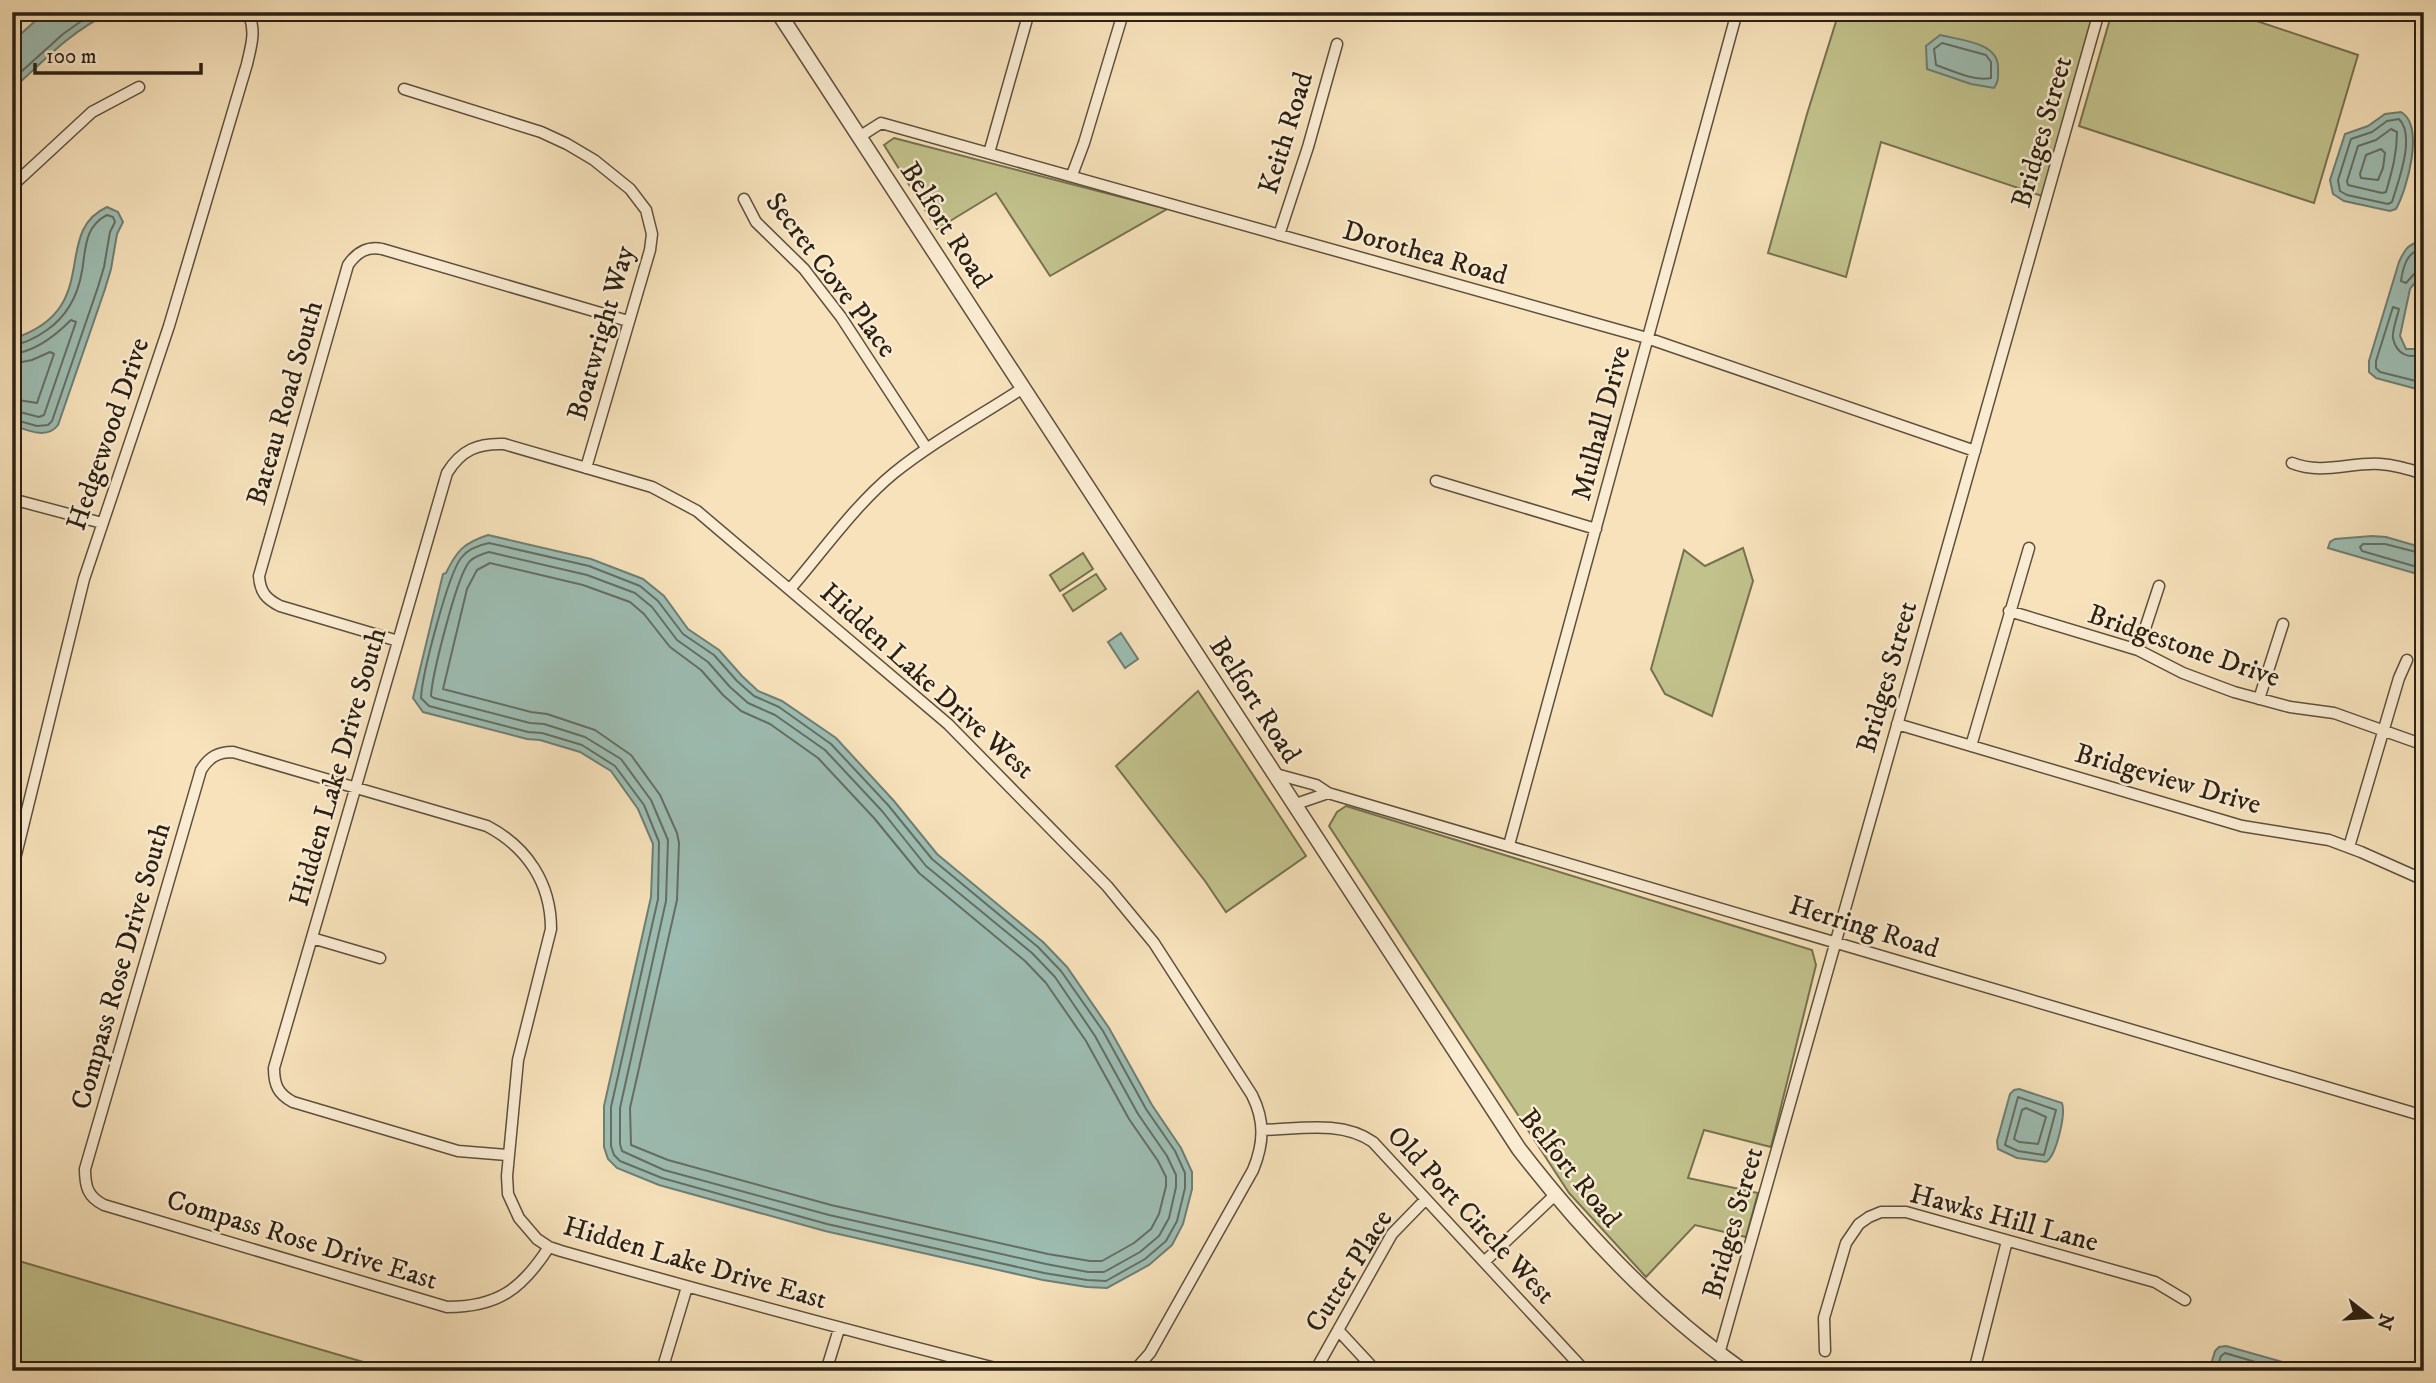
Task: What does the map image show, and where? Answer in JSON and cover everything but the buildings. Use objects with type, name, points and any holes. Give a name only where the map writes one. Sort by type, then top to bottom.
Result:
[{"type":"street","name":"Belfort Road","points":[[778,12],[1519,1149],[1555,1195],[1610,1256],[1665,1308],[1743,1371]]},
{"type":"street","points":[[989,153],[1029,12]]},
{"type":"street","name":"Mulhall Drive","points":[[1509,845],[1737,12]]},
{"type":"street","name":"Bridges Street","points":[[1719,1354],[2099,12]]},
{"type":"street","name":"Hedgewood Drive","points":[[12,871],[74,615],[102,523],[169,326],[247,64],[254,26],[249,15]]},
{"type":"street","points":[[1072,175],[1121,20]]},
{"type":"street","name":"Keith Road","points":[[1279,235],[1308,147],[1336,44]]},
{"type":"street","points":[[12,186],[92,112],[139,87]]},
{"type":"street","name":"Boatwright Way","points":[[404,89],[510,120],[567,144],[630,189],[646,210],[651,222],[651,242],[586,468]]},
{"type":"street","name":"Dorothea Road","points":[[859,137],[881,123],[1072,175],[1647,338],[1975,451]]},
{"type":"street","name":"Secret Cove Place","points":[[744,199],[755,222],[804,269],[841,317],[927,449]]},
{"type":"street","name":"Bateau Road South","points":[[398,641],[280,606],[263,594],[258,576],[348,265],[362,251],[372,247],[382,249],[628,321]]},
{"type":"street","points":[[790,589],[877,489],[927,449],[1023,388]]},
{"type":"street","name":"Hidden Lake Drive West","points":[[473,447],[488,443],[504,444],[652,487],[684,503],[697,511],[948,724],[989,763],[1134,917],[1182,984],[1252,1095],[1259,1108],[1263,1130]]},
{"type":"street","name":"Hidden Lake Drive South","points":[[473,447],[455,460],[447,473],[274,1068],[274,1081],[278,1091],[293,1102],[458,1151],[508,1155]]},
{"type":"street","points":[[2292,463],[2314,469],[2380,464],[2424,474]]},
{"type":"street","points":[[1436,481],[1596,528]]},
{"type":"street","points":[[12,499],[102,523]]},
{"type":"street","points":[[1971,746],[2029,548]]},
{"type":"street","points":[[2138,650],[2159,586]]},
{"type":"street","name":"Bridgestone Drive","points":[[2009,611],[2138,650],[2183,673],[2259,699],[2290,707],[2334,713],[2424,745]]},
{"type":"street","points":[[2259,699],[2283,624]]},
{"type":"street","points":[[2350,847],[2399,678],[2407,660]]},
{"type":"street","name":"Bridgeview Drive","points":[[1897,724],[2242,826],[2319,838],[2350,847],[2424,880]]},
{"type":"street","name":"Compass Rose Drive South","points":[[104,1205],[94,1200],[88,1192],[85,1170],[201,770],[213,756],[222,752],[233,752]]},
{"type":"street","name":"Hidden Lake Drive East","points":[[233,752],[487,826],[502,834],[529,859],[547,893],[551,929],[518,1060],[506,1176],[513,1207],[527,1229],[549,1247],[839,1329],[1007,1371]]},
{"type":"street","name":"Herring Road","points":[[1272,773],[1316,785],[1328,793],[2424,1116]]},
{"type":"street","points":[[1293,805],[1328,793]]},
{"type":"street","points":[[312,938],[380,958]]},
{"type":"street","name":"Old Port Circle West","points":[[1263,1130],[1340,1128],[1353,1131],[1373,1142],[1585,1371]]},
{"type":"street","points":[[1135,1371],[1150,1353],[1253,1170],[1262,1144],[1263,1130]]},
{"type":"street","points":[[1484,1262],[1555,1195]]},
{"type":"street","name":"Cutter Place","points":[[1315,1371],[1392,1234],[1426,1199]]},
{"type":"street","name":"Compass Rose Drive East","points":[[104,1205],[447,1307],[476,1305],[504,1296],[526,1280],[549,1247]]},
{"type":"street","name":"Hawks Hill Lane","points":[[1825,1351],[1825,1318],[1846,1243],[1867,1213],[1906,1212],[2155,1282],[2185,1300]]},
{"type":"street","points":[[1974,1371],[2007,1241]]},
{"type":"street","points":[[662,1370],[687,1287]]},
{"type":"street","points":[[826,1371],[839,1329]]},
{"type":"street","points":[[1338,1329],[1376,1371]]},
{"type":"green space","points":[[1839,12],[2094,12],[2042,196],[1881,142],[1846,277],[1768,253]]},
{"type":"green space","points":[[2112,12],[2230,12],[2358,55],[2314,203],[2079,126]]},
{"type":"green space","points":[[894,138],[1167,209],[1050,276],[996,193],[937,229],[884,145]]},
{"type":"green space","points":[[1743,548],[1753,581],[1712,716],[1665,694],[1651,669],[1684,550],[1705,566]]},
{"type":"green space","points":[[1083,553],[1093,569],[1060,591],[1050,575]]},
{"type":"green space","points":[[1096,574],[1106,589],[1073,611],[1063,595]]},
{"type":"green space","points":[[1198,691],[1306,856],[1226,912],[1116,766]]},
{"type":"green space","points":[[1346,806],[1812,950],[1816,965],[1771,1147],[1704,1130],[1688,1178],[1758,1193],[1746,1237],[1695,1225],[1646,1277],[1569,1193],[1329,826],[1337,812]]},
{"type":"green space","points":[[12,1259],[394,1371],[12,1371]]},
{"type":"water","points":[[45,12],[112,12],[71,37],[12,90],[12,42]]},
{"type":"water","points":[[1940,35],[1976,43],[1992,52],[1998,67],[1994,88],[1971,84],[1927,69],[1926,46]]},
{"type":"water","points":[[2401,112],[2408,119],[2413,144],[2409,173],[2396,209],[2390,211],[2344,201],[2333,194],[2330,180],[2345,134],[2368,126],[2385,114]]},
{"type":"water","points":[[107,207],[118,212],[123,222],[117,234],[105,289],[58,425],[43,433],[12,425],[12,339],[40,326],[58,310],[68,291],[81,235],[90,219]]},
{"type":"water","points":[[2420,241],[2424,243],[2424,278],[2418,279],[2410,289],[2400,336],[2406,349],[2416,349],[2424,343],[2424,391],[2376,378],[2369,372],[2369,361],[2399,262],[2406,249]]},
{"type":"water","points":[[488,535],[591,559],[643,579],[664,596],[688,629],[719,650],[758,691],[782,701],[836,738],[894,801],[937,854],[1043,942],[1067,967],[1109,1028],[1152,1105],[1181,1148],[1192,1172],[1192,1189],[1183,1224],[1172,1245],[1149,1265],[1107,1288],[1087,1287],[1043,1280],[825,1231],[659,1185],[617,1168],[608,1159],[604,1147],[604,1106],[651,897],[653,844],[638,809],[611,771],[580,752],[423,712],[413,698],[443,574],[462,548]]},
{"type":"water","points":[[2386,537],[2424,548],[2424,576],[2328,548],[2330,542],[2335,539]]},
{"type":"water","points":[[1121,633],[1138,659],[1125,668],[1108,642]]},
{"type":"water","points":[[2019,1089],[2062,1103],[2063,1116],[2059,1135],[2046,1162],[2017,1158],[1998,1149],[1997,1141],[2010,1094]]},
{"type":"water","points":[[2226,1346],[2293,1365],[2297,1371],[2209,1371],[2215,1351]]}]
